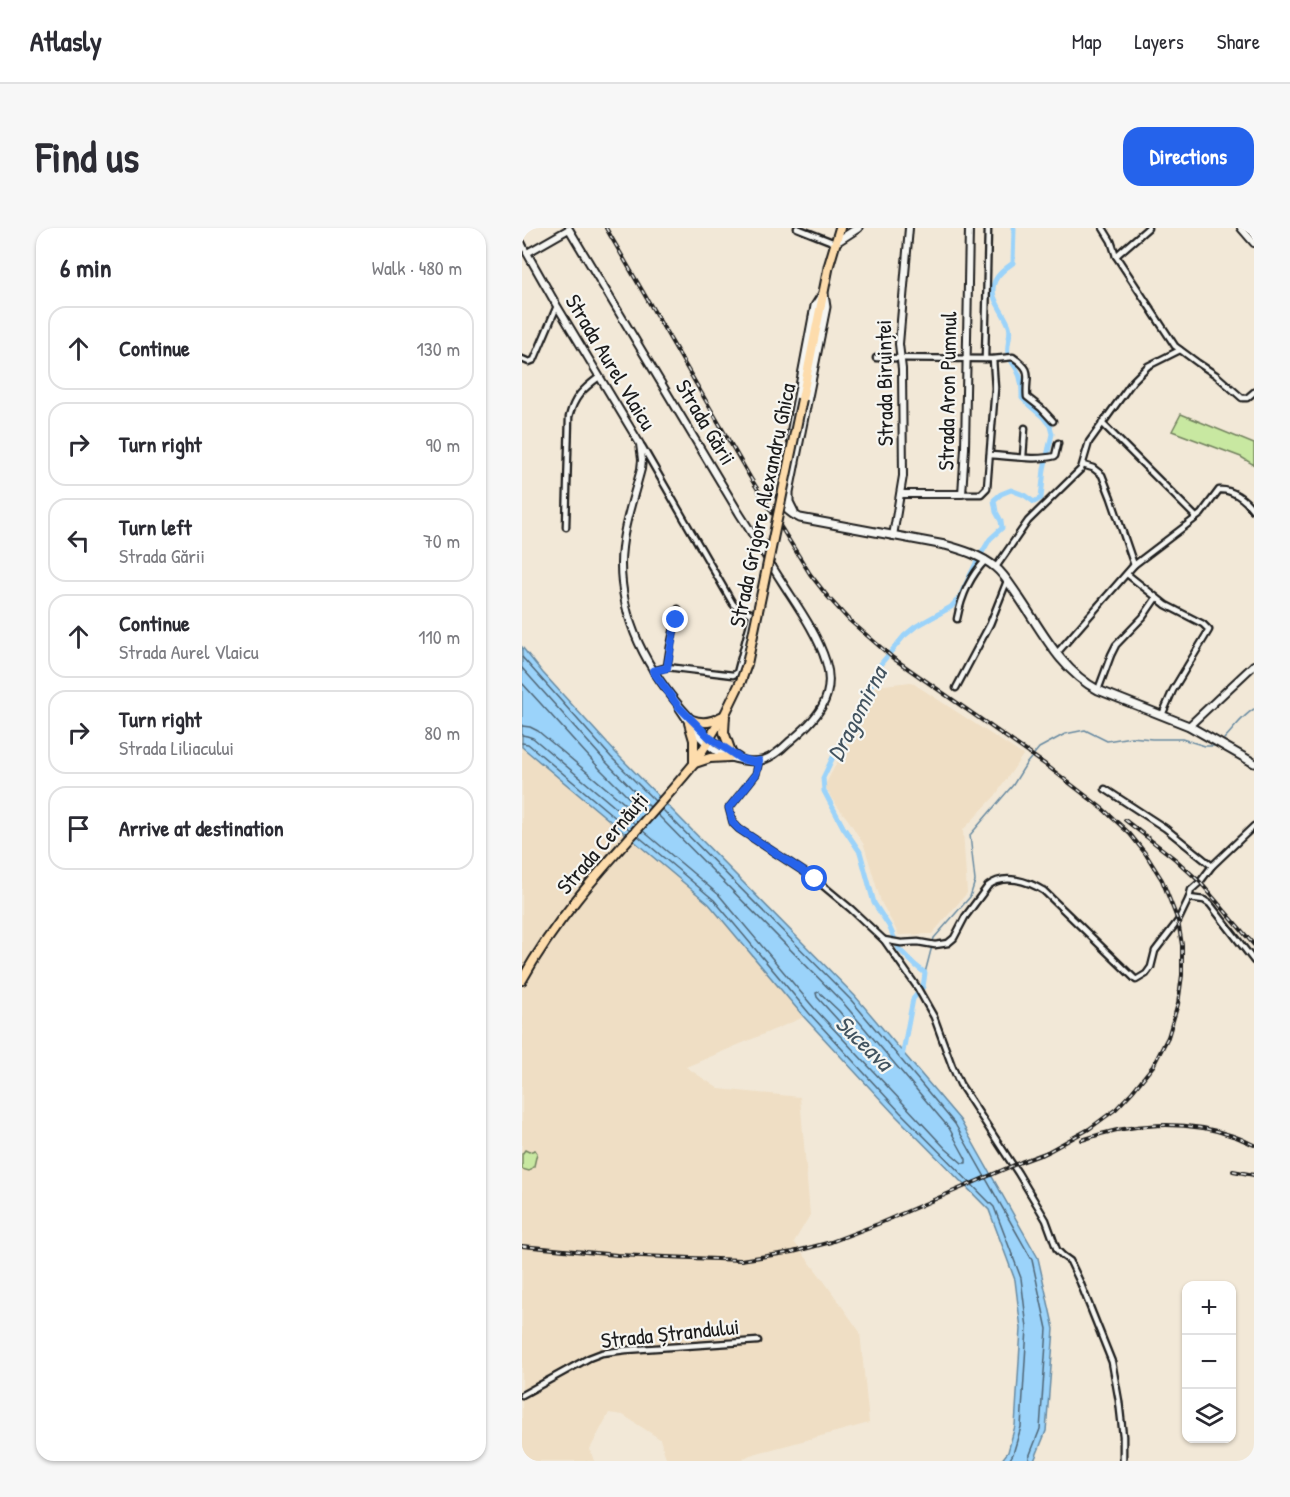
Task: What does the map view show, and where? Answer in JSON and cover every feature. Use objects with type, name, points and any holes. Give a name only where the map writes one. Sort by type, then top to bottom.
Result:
[{"type":"main road","name":"Strada Grigore Alexandru Ghica","points":[[694,763],[725,714],[747,664],[835,243],[834,237],[838,228]]},
{"type":"main road","points":[[835,243],[858,228]]},
{"type":"main road","points":[[824,291],[815,306],[780,492],[784,506],[800,518],[945,545],[981,558],[996,567],[1057,653],[1088,684],[1189,726],[1254,763]]},
{"type":"main road","points":[[800,518],[791,507],[789,492],[825,316],[824,291]]},
{"type":"main road","points":[[725,714],[724,732],[730,755],[694,763],[694,740],[690,722],[706,722],[718,719],[725,714]]},
{"type":"main road","name":"Strada Cernăuți","points":[[522,980],[568,909],[694,763]]},
{"type":"street","points":[[797,228],[835,243]]},
{"type":"street","name":"Strada Biruinței","points":[[893,536],[903,476],[899,333],[909,228]]},
{"type":"street","name":"Strada Aron Pumnul","points":[[901,494],[962,494],[969,228]]},
{"type":"street","points":[[985,359],[988,228]]},
{"type":"street","points":[[1103,228],[1116,256],[1175,346],[1216,375],[1242,398],[1247,398],[1254,392]]},
{"type":"street","points":[[1116,256],[1148,228]]},
{"type":"street","points":[[1241,228],[1254,243]]},
{"type":"street","points":[[527,253],[569,229]]},
{"type":"street","name":"Strada Gării","points":[[569,229],[804,616],[824,655],[827,665],[828,693],[817,715],[781,749],[767,759],[759,761]]},
{"type":"street","name":"Strada Aurel Vlaicu","points":[[522,243],[640,444],[641,469],[626,527],[621,563],[626,608],[641,650],[653,671],[696,733],[708,740]]},
{"type":"street","points":[[522,362],[534,360],[557,306]]},
{"type":"street","points":[[996,567],[1028,521],[1078,473],[1083,465],[1087,447],[1102,423],[1141,372],[1180,350]]},
{"type":"street","points":[[876,358],[1004,359],[1013,357],[1025,365],[1028,379],[1027,398],[1053,421]]},
{"type":"street","points":[[962,494],[981,494],[987,488],[995,388],[993,359]]},
{"type":"street","points":[[566,527],[570,417],[574,401],[599,377]]},
{"type":"street","points":[[1102,423],[1196,517]]},
{"type":"street","points":[[1023,457],[1025,428]]},
{"type":"street","points":[[990,455],[1050,457],[1055,456],[1058,443]]},
{"type":"street","points":[[640,444],[733,604],[751,613],[752,616],[737,673],[733,675],[667,668],[653,671]]},
{"type":"street","points":[[1083,465],[1093,468],[1101,475],[1134,565]]},
{"type":"street","points":[[1057,653],[1134,565],[1158,549],[1201,514],[1221,489],[1242,498],[1252,510]]},
{"type":"street","points":[[957,619],[962,597],[981,558]]},
{"type":"street","points":[[1127,574],[1166,605],[1203,624],[1209,630],[1173,690],[1162,715]]},
{"type":"street","points":[[956,688],[990,624],[1007,581]]},
{"type":"street","points":[[1098,690],[1116,645],[1143,617],[1156,598]]},
{"type":"street","points":[[667,668],[678,609]]},
{"type":"street","points":[[1189,726],[1254,665]]},
{"type":"street","points":[[708,740],[730,755],[754,762],[759,761],[756,774],[729,808],[733,823],[815,879],[851,909],[884,940],[922,996],[934,1017],[960,1084],[1018,1173],[1046,1220],[1057,1250],[1070,1261],[1080,1282],[1112,1362],[1123,1436],[1123,1461]]},
{"type":"street","points":[[1105,789],[1166,828],[1212,866]]},
{"type":"street","points":[[884,940],[932,945],[948,943],[954,938],[965,917],[992,883],[1002,879],[1017,880],[1033,884],[1044,891],[1136,980],[1146,974],[1153,964],[1155,951],[1178,921],[1191,890],[1254,825]]},
{"type":"street","points":[[1189,898],[1204,900],[1210,904],[1254,961]]},
{"type":"street","name":"Strada Ștrandului","points":[[522,1395],[602,1353],[758,1341]]},
{"type":"shaded area","points":[[911,682],[1023,755],[995,796],[963,830],[967,893],[932,934],[899,935],[881,902],[864,845],[831,798],[825,785],[866,708],[875,686]]},
{"type":"shaded area","points":[[522,747],[709,904],[804,1017],[686,1067],[719,1089],[800,1097],[810,1215],[794,1242],[860,1332],[869,1423],[750,1455],[739,1461],[667,1461],[660,1439],[623,1415],[609,1413],[590,1449],[594,1461],[522,1461]]},
{"type":"green space","points":[[1181,414],[1254,444],[1254,465],[1241,457],[1172,431]]},
{"type":"green space","points":[[525,1150],[529,1152],[535,1150],[537,1153],[534,1166],[529,1171],[522,1169],[522,1154]]},
{"type":"water","name":"Suceava","points":[[522,647],[616,753],[855,996],[960,1120],[1038,1258],[1054,1329],[1046,1431],[1034,1461],[1001,1461],[1008,1452],[1015,1426],[1021,1329],[1015,1280],[989,1210],[896,1116],[804,1017],[709,904],[522,747]]},
{"type":"waterway","name":"Dragomirna","points":[[902,1057],[913,999],[923,987],[925,973],[899,949],[889,926],[874,903],[860,852],[843,827],[824,791],[823,778],[834,755],[860,714],[879,666],[904,636],[915,627],[951,607],[959,598],[990,539],[1002,528],[994,500],[1011,490],[1034,502],[1041,498],[1044,469],[1052,434],[1050,426],[1043,417],[1022,398],[1020,377],[1008,354],[1009,326],[993,292],[998,276],[1013,263],[1014,228]]},
{"type":"waterway","points":[[1224,739],[1254,709]]},
{"type":"waterway","points":[[933,942],[970,897],[975,881],[970,835],[1013,785],[1039,748],[1065,734],[1085,730],[1107,741],[1131,737],[1182,739],[1205,746],[1214,746]]},
{"type":"waterway","points":[[925,973],[932,946]]},
{"type":"railway","points":[[606,228],[750,477],[810,574],[828,597],[848,619],[893,658],[1046,765],[1103,809],[1130,834],[1162,880],[1178,921],[1182,945],[1182,975],[1178,1004],[1168,1037],[1153,1066],[1116,1109],[1089,1129],[1042,1155]]},
{"type":"railway","points":[[1125,820],[1200,882],[1254,945]]},
{"type":"railway","points":[[1082,1140],[1119,1130],[1177,1125],[1215,1131],[1254,1145]]},
{"type":"railway","points":[[522,1246],[617,1255],[741,1260],[793,1252],[831,1242],[878,1224],[1048,1152]]},
{"type":"railway","points":[[1233,1171],[1254,1175]]},
{"type":"route","points":[[676,620],[667,668],[653,671],[678,706],[710,738],[741,759],[759,761],[756,774],[729,808],[733,823],[815,879]]}]
